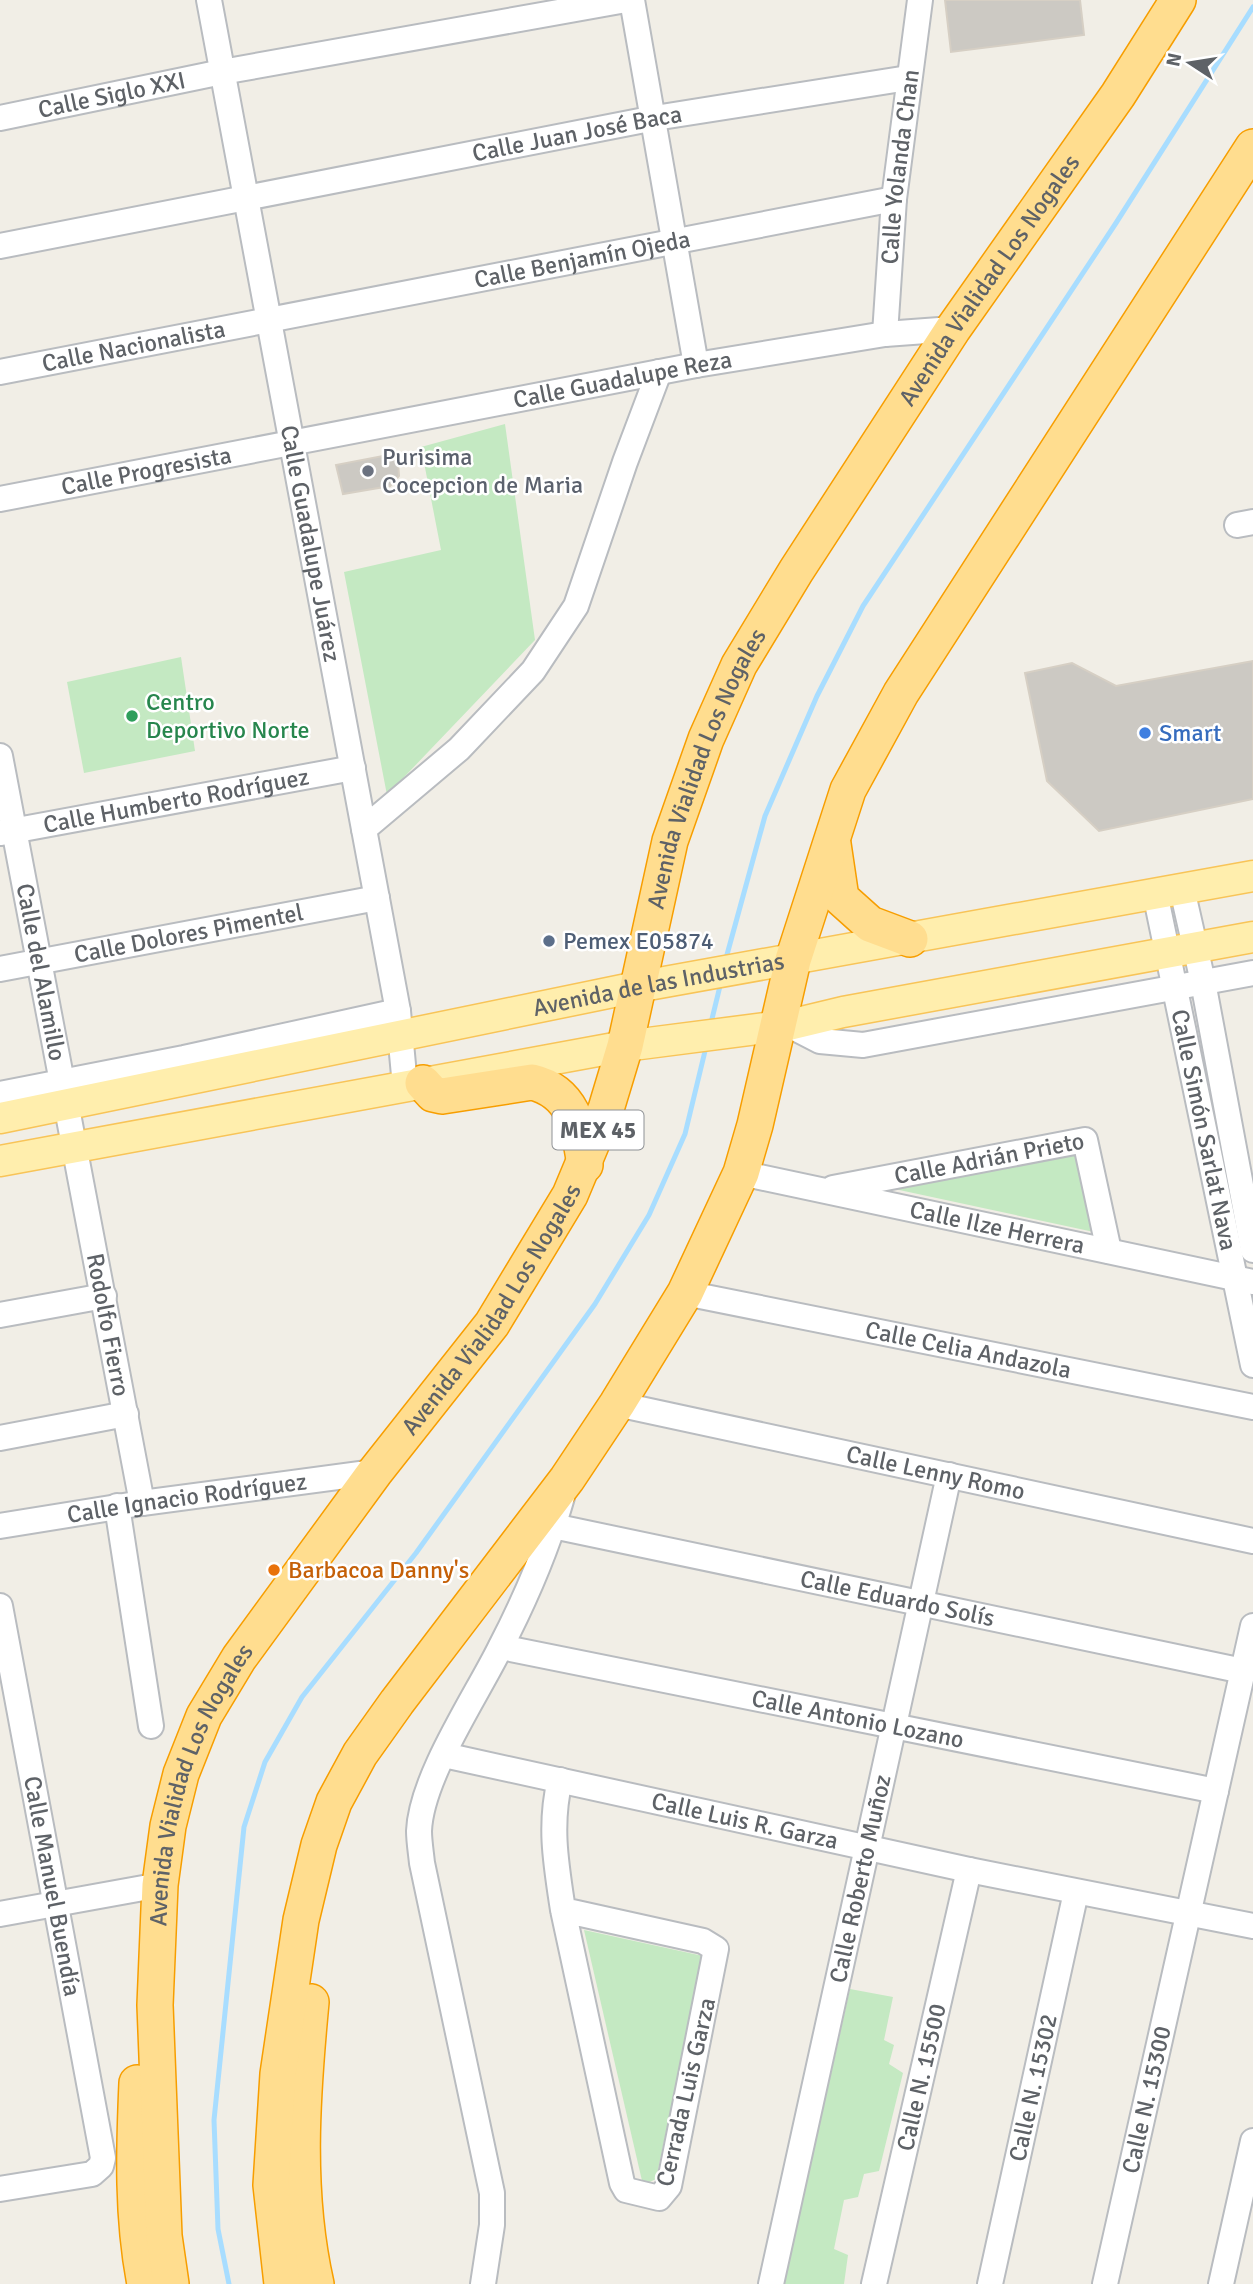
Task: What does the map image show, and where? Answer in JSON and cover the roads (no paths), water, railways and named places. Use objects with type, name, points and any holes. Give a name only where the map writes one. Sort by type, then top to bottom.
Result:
[{"type":"highway","points":[[1071,158],[1161,0]]},
{"type":"highway","name":"Avenida Vialidad Los Nogales","points":[[171,2284],[164,2236],[155,2005],[160,1885],[168,1826],[181,1774],[204,1716],[239,1658],[375,1472],[492,1324],[570,1195],[585,1165],[625,1046],[670,841],[706,738],[739,665],[796,571],[953,329],[1118,94],[1178,0]]},
{"type":"highway","points":[[282,2284],[271,2185],[278,2074],[301,1920],[319,1845],[334,1802],[360,1754],[567,1479],[685,1293],[741,1173],[784,1026],[793,960],[848,790],[901,693],[1253,147]]},
{"type":"highway","points":[[832,838],[841,898],[870,924],[910,939]]},
{"type":"highway","points":[[414,1085],[442,1096],[532,1082],[543,1085],[559,1093],[569,1107],[578,1125],[585,1165]]},
{"type":"highway","points":[[316,2284],[306,2232],[301,2153],[305,2061],[321,1888],[319,1845]]},
{"type":"highway","points":[[145,2284],[137,2245],[133,2172],[137,2073],[143,2037],[155,2005]]},
{"type":"main road","name":"Avenida de las Industrias","points":[[0,1118],[63,1095],[399,1024],[793,960],[1253,876]]},
{"type":"main road","points":[[0,1161],[625,1046],[784,1026],[843,1012],[1253,937]]},
{"type":"street","name":"Calle Guadalupe Juárez","points":[[209,0],[399,1024],[414,1085]]},
{"type":"street","name":"Calle Siglo XXI","points":[[0,118],[222,72],[626,0]]},
{"type":"street","points":[[632,0],[677,241],[696,365]]},
{"type":"street","name":"Calle Yolanda Chan","points":[[885,334],[894,199],[920,0]]},
{"type":"street","name":"Calle Juan José Baca","points":[[0,246],[655,118],[908,78]]},
{"type":"street","name":"Calle Benjamín Ojeda","points":[[270,320],[894,199]]},
{"type":"street","name":"Calle Nacionalista","points":[[0,372],[270,320]]},
{"type":"street","name":"Calle Guadalupe Reza","points":[[292,442],[696,365],[885,334],[953,329]]},
{"type":"street","points":[[364,829],[459,750],[533,671],[576,606],[659,372]]},
{"type":"street","name":"Calle Progresista","points":[[0,499],[292,442]]},
{"type":"street","name":"Calle del Alamillo","points":[[0,756],[7,832],[37,962],[63,1095]]},
{"type":"street","name":"Calle Humberto Rodríguez","points":[[7,832],[353,768]]},
{"type":"street","name":"Calle Simón Sarlat Nava","points":[[1169,891],[1181,950],[1174,988],[1244,1280],[1253,1365]]},
{"type":"street","name":"Calle Dolores Pimentel","points":[[0,968],[377,898]]},
{"type":"street","name":"Calle Simón Sarlat Nava","points":[[1181,950],[1203,982],[1253,1250]]},
{"type":"street","points":[[784,1026],[821,1041],[863,1045],[1253,973]]},
{"type":"street","name":"Avenida de las Industrias","points":[[0,1094],[63,1095]]},
{"type":"street","points":[[63,1095],[74,1147]]},
{"type":"street","name":"Calle Adrián Prieto","points":[[824,1189],[1085,1140],[1109,1251]]},
{"type":"street","name":"Rodolfo Fierro","points":[[74,1147],[142,1503]]},
{"type":"street","name":"Calle Ilze Herrera","points":[[741,1173],[1244,1280]]},
{"type":"street","name":"Calle Celia Andazola","points":[[685,1293],[1253,1407]]},
{"type":"street","points":[[0,1315],[104,1296]]},
{"type":"street","name":"Calle Lenny Romo","points":[[617,1404],[1253,1541]]},
{"type":"street","points":[[0,1438],[125,1414]]},
{"type":"street","name":"Calle Ignacio Rodríguez","points":[[0,1526],[117,1506],[375,1472]]},
{"type":"street","name":"Calle Roberto Muñoz","points":[[771,2284],[949,1475]]},
{"type":"street","points":[[483,2284],[492,2225],[492,2193],[422,1863],[419,1829],[427,1796],[444,1755],[501,1647],[553,1526],[567,1479]]},
{"type":"street","points":[[117,1506],[151,1726]]},
{"type":"street","name":"Calle Eduardo Solís","points":[[553,1526],[1243,1671]]},
{"type":"street","name":"Calle Manuel Buendía","points":[[0,1606],[53,1905],[102,2147],[101,2166],[92,2175],[0,2189]]},
{"type":"street","name":"Calle N. 15300","points":[[1105,2284],[1253,1626]]},
{"type":"street","name":"Calle Antonio Lozano","points":[[501,1647],[1216,1791]]},
{"type":"street","name":"Calle Luis R. Garza","points":[[444,1755],[968,1870],[1253,1926]]},
{"type":"street","name":"Cerrada Luis Garza","points":[[560,1780],[553,1811],[552,1837],[563,1910],[623,2187],[632,2192],[659,2198],[669,2186],[716,1948],[703,1941],[563,1910]]},
{"type":"street","name":"Calle N. 15500","points":[[874,2284],[968,1870]]},
{"type":"street","points":[[0,1914],[160,1885]]},
{"type":"street","name":"Calle N. 15302","points":[[990,2284],[1076,1892]]},
{"type":"street","points":[[1221,2284],[1253,2141]]},
{"type":"waterway","points":[[725,962],[765,816],[817,696],[863,606],[1116,223],[1253,7]]},
{"type":"waterway","points":[[710,1027],[721,982]]},
{"type":"waterway","points":[[229,2284],[218,2229],[214,2120],[244,1827],[265,1762],[302,1697],[416,1553],[595,1304],[649,1215],[685,1134],[706,1047]]},
{"type":"place","name":"Purisima Cocepcion de Maria","points":[[368,471]]},
{"type":"place","name":"Centro Deportivo Norte","points":[[132,716]]},
{"type":"place","name":"Smart","points":[[1145,733]]},
{"type":"place","name":"Pemex E05874","points":[[549,941]]},
{"type":"place","name":"Barbacoa Danny's","points":[[274,1570]]}]
